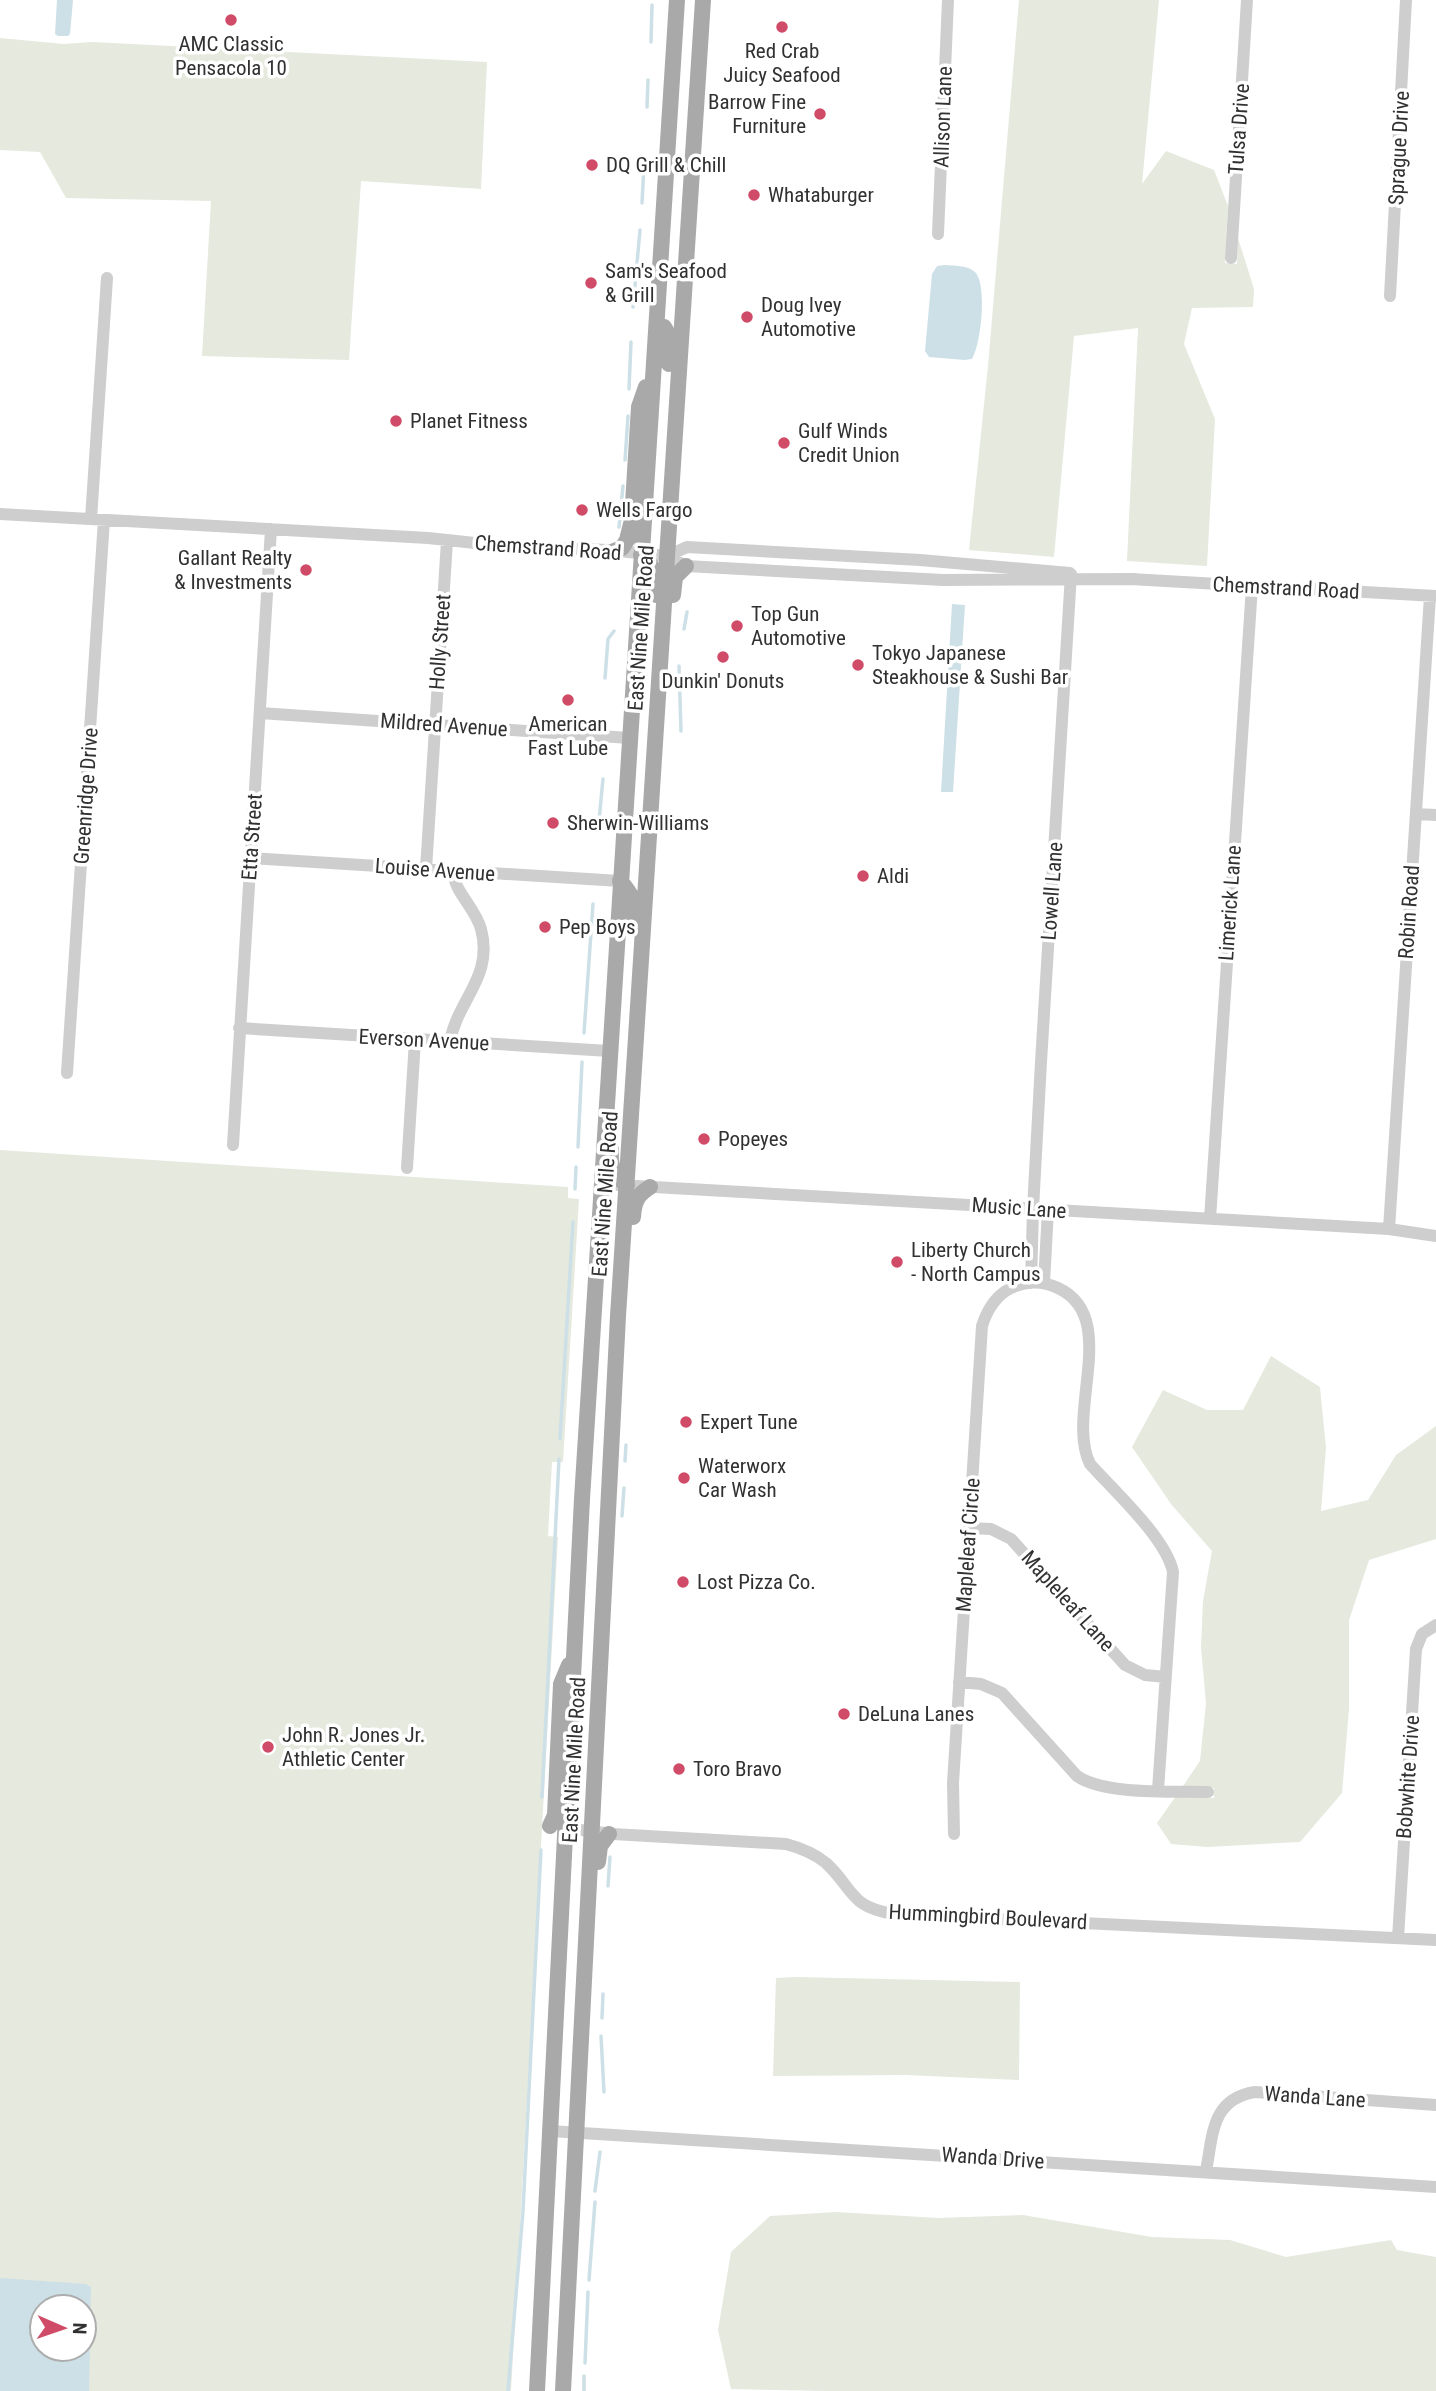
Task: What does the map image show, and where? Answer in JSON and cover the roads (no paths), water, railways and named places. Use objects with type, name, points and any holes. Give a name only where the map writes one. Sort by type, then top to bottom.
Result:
[{"type":"main road","name":"East Nine Mile Road","points":[[537,2391],[550,2131],[558,1827],[574,1653],[600,1184],[677,0]]},
{"type":"main road","points":[[691,184],[683,156],[694,0]]},
{"type":"main road","name":"East Nine Mile Road","points":[[580,2132],[580,2048],[618,1316],[703,0]]},
{"type":"main road","points":[[691,184],[705,137],[714,0]]},
{"type":"main road","points":[[667,556],[652,543],[652,526],[679,98],[672,67]]},
{"type":"main road","points":[[671,215],[678,224],[678,298],[683,309]]},
{"type":"main road","points":[[664,327],[668,332],[670,346],[664,431],[673,463]]},
{"type":"main road","points":[[614,551],[622,548],[627,540],[632,520],[639,407],[653,368]]},
{"type":"main road","points":[[641,555],[652,564],[656,587],[644,767],[651,804]]},
{"type":"main road","points":[[642,938],[652,912],[674,590],[676,577],[686,566]]},
{"type":"main road","points":[[620,881],[632,894],[635,903],[635,931],[641,961]]},
{"type":"main road","points":[[629,1143],[639,1122],[648,993],[652,983]]},
{"type":"main road","points":[[609,1051],[616,1068],[610,1163],[615,1177],[627,1185]]},
{"type":"main road","points":[[618,1316],[629,1275],[634,1203],[641,1193],[650,1187]]},
{"type":"main road","points":[[590,1359],[593,1429],[590,1488],[594,1495],[608,1499]]},
{"type":"main road","points":[[579,1542],[586,1567],[575,1812],[583,1827],[591,1831]]},
{"type":"main road","points":[[558,1827],[573,1834],[580,1845],[573,2023],[580,2048]]},
{"type":"main road","points":[[563,2391],[572,2220],[582,2169],[580,2132],[598,1858],[600,1846],[610,1834]]},
{"type":"main road","points":[[545,2391],[554,2212],[548,2183]]},
{"type":"main road","points":[[528,2391],[529,2351],[544,2252]]},
{"type":"street","name":"Allison Lane","points":[[937,233],[948,0]]},
{"type":"street","name":"Tulsa Drive","points":[[1231,258],[1247,0]]},
{"type":"street","name":"Sprague Drive","points":[[1390,296],[1406,0]]},
{"type":"street","name":"Greenridge Drive","points":[[68,1073],[107,278]]},
{"type":"street","name":"Chemstrand Road","points":[[0,514],[614,551],[667,556],[686,566],[943,580],[1071,576]]},
{"type":"street","name":"Etta Street","points":[[233,1146],[271,529]]},
{"type":"street","name":"Holly Street","points":[[426,869],[447,541]]},
{"type":"street","name":"Chemstrand Road","points":[[667,556],[687,547],[920,560],[1071,576],[1433,596]]},
{"type":"street","name":"Lowell Lane","points":[[1033,1209],[1071,576]]},
{"type":"street","name":"Limerick Lane","points":[[1210,1219],[1252,586]]},
{"type":"street","name":"Robin Road","points":[[1389,1229],[1433,596]]},
{"type":"street","name":"Mildred Avenue","points":[[260,713],[629,738]]},
{"type":"street","points":[[1416,814],[1436,815]]},
{"type":"street","name":"Louise Avenue","points":[[250,858],[620,881]]},
{"type":"street","points":[[450,1042],[452,1030],[480,974],[484,946],[476,914],[456,886],[453,871]]},
{"type":"street","name":"Everson Avenue","points":[[239,1028],[609,1051]]},
{"type":"street","points":[[407,1168],[415,1040]]},
{"type":"street","name":"Music Lane","points":[[600,1184],[1389,1229],[1436,1236]]},
{"type":"street","points":[[1033,1209],[1038,1283]]},
{"type":"street","points":[[1038,1283],[1048,1210]]},
{"type":"street","points":[[1038,1283],[1062,1289],[1071,1296],[1084,1313],[1087,1322],[1090,1334],[1083,1443],[1090,1464],[1161,1544],[1170,1560],[1172,1572],[1158,1790]]},
{"type":"street","name":"Mapleleaf Circle","points":[[954,1835],[953,1783],[982,1326],[991,1305],[999,1296],[1009,1289],[1038,1283]]},
{"type":"street","name":"Mapleleaf Lane","points":[[969,1528],[991,1529],[1011,1539],[1125,1665],[1145,1675],[1166,1677]]},
{"type":"street","name":"Bobwhite Drive","points":[[1398,1938],[1416,1649],[1422,1634],[1436,1625]]},
{"type":"street","points":[[959,1682],[981,1684],[1002,1693],[1085,1782],[1105,1787],[1208,1793]]},
{"type":"street","name":"Hummingbird Boulevard","points":[[558,1827],[610,1834],[786,1844],[799,1847],[824,1861],[858,1901],[870,1908],[894,1914],[1436,1940]]},
{"type":"street","name":"Wanda Lane","points":[[1206,2171],[1217,2119],[1227,2104],[1241,2094],[1255,2092],[1436,2105]]},
{"type":"street","name":"Wanda Drive","points":[[550,2131],[1436,2187]]},
{"type":"waterway","points":[[651,42],[652,5]]},
{"type":"waterway","points":[[647,107],[648,80]]},
{"type":"waterway","points":[[642,203],[644,165]]},
{"type":"waterway","points":[[633,307],[640,230]]},
{"type":"waterway","points":[[629,389],[631,342]]},
{"type":"waterway","points":[[625,460],[628,416]]},
{"type":"waterway","points":[[619,527],[623,486]]},
{"type":"waterway","points":[[684,629],[687,612]]},
{"type":"waterway","points":[[605,678],[608,639],[614,631]]},
{"type":"waterway","points":[[679,666],[681,731]]},
{"type":"waterway","points":[[598,831],[603,779]]},
{"type":"waterway","points":[[584,1033],[593,904]]},
{"type":"waterway","points":[[578,1147],[582,1062]]},
{"type":"waterway","points":[[575,1189],[576,1167]]},
{"type":"waterway","points":[[560,1439],[573,1222]]},
{"type":"waterway","points":[[625,1461],[626,1445]]},
{"type":"waterway","points":[[542,1797],[559,1459]]},
{"type":"waterway","points":[[622,1516],[624,1488]]},
{"type":"waterway","points":[[508,2391],[523,2211],[541,1850]]},
{"type":"waterway","points":[[608,1886],[610,1857]]},
{"type":"waterway","points":[[602,2018],[603,1994]]},
{"type":"waterway","points":[[601,2036],[604,2092]]},
{"type":"waterway","points":[[595,2191],[600,2152]]},
{"type":"waterway","points":[[589,2280],[595,2202]]},
{"type":"waterway","points":[[585,2363],[588,2292]]},
{"type":"waterway","points":[[584,2376],[584,2391]]},
{"type":"place","name":"AMC Classic Pensacola 10","points":[[231,20]]},
{"type":"place","name":"Red Crab Juicy Seafood","points":[[782,27]]},
{"type":"place","name":"Barrow Fine Furniture","points":[[820,114]]},
{"type":"place","name":"DQ Grill & Chill","points":[[592,165]]},
{"type":"place","name":"Whataburger","points":[[754,195]]},
{"type":"place","name":"Sam's Seafood & Grill","points":[[591,283]]},
{"type":"place","name":"Doug Ivey Automotive","points":[[747,317]]},
{"type":"place","name":"Planet Fitness","points":[[396,421]]},
{"type":"place","name":"Gulf Winds Credit Union","points":[[784,443]]},
{"type":"place","name":"Wells Fargo","points":[[582,510]]},
{"type":"place","name":"Gallant Realty & Investments","points":[[306,570]]},
{"type":"place","name":"Top Gun Automotive","points":[[737,626]]},
{"type":"place","name":"Dunkin' Donuts","points":[[723,657]]},
{"type":"place","name":"Tokyo Japanese Steakhouse & Sushi Bar","points":[[858,665]]},
{"type":"place","name":"American Fast Lube","points":[[568,700]]},
{"type":"place","name":"Sherwin-Williams","points":[[553,823]]},
{"type":"place","name":"Aldi","points":[[863,876]]},
{"type":"place","name":"Pep Boys","points":[[545,927]]},
{"type":"place","name":"Popeyes","points":[[704,1139]]},
{"type":"place","name":"Liberty Church - North Campus","points":[[897,1262]]},
{"type":"place","name":"Expert Tune","points":[[686,1422]]},
{"type":"place","name":"Waterworx Car Wash","points":[[684,1478]]},
{"type":"place","name":"Lost Pizza Co.","points":[[683,1582]]},
{"type":"place","name":"DeLuna Lanes","points":[[844,1714]]},
{"type":"place","name":"John R. Jones Jr. Athletic Center","points":[[268,1747]]},
{"type":"place","name":"Toro Bravo","points":[[679,1769]]}]
